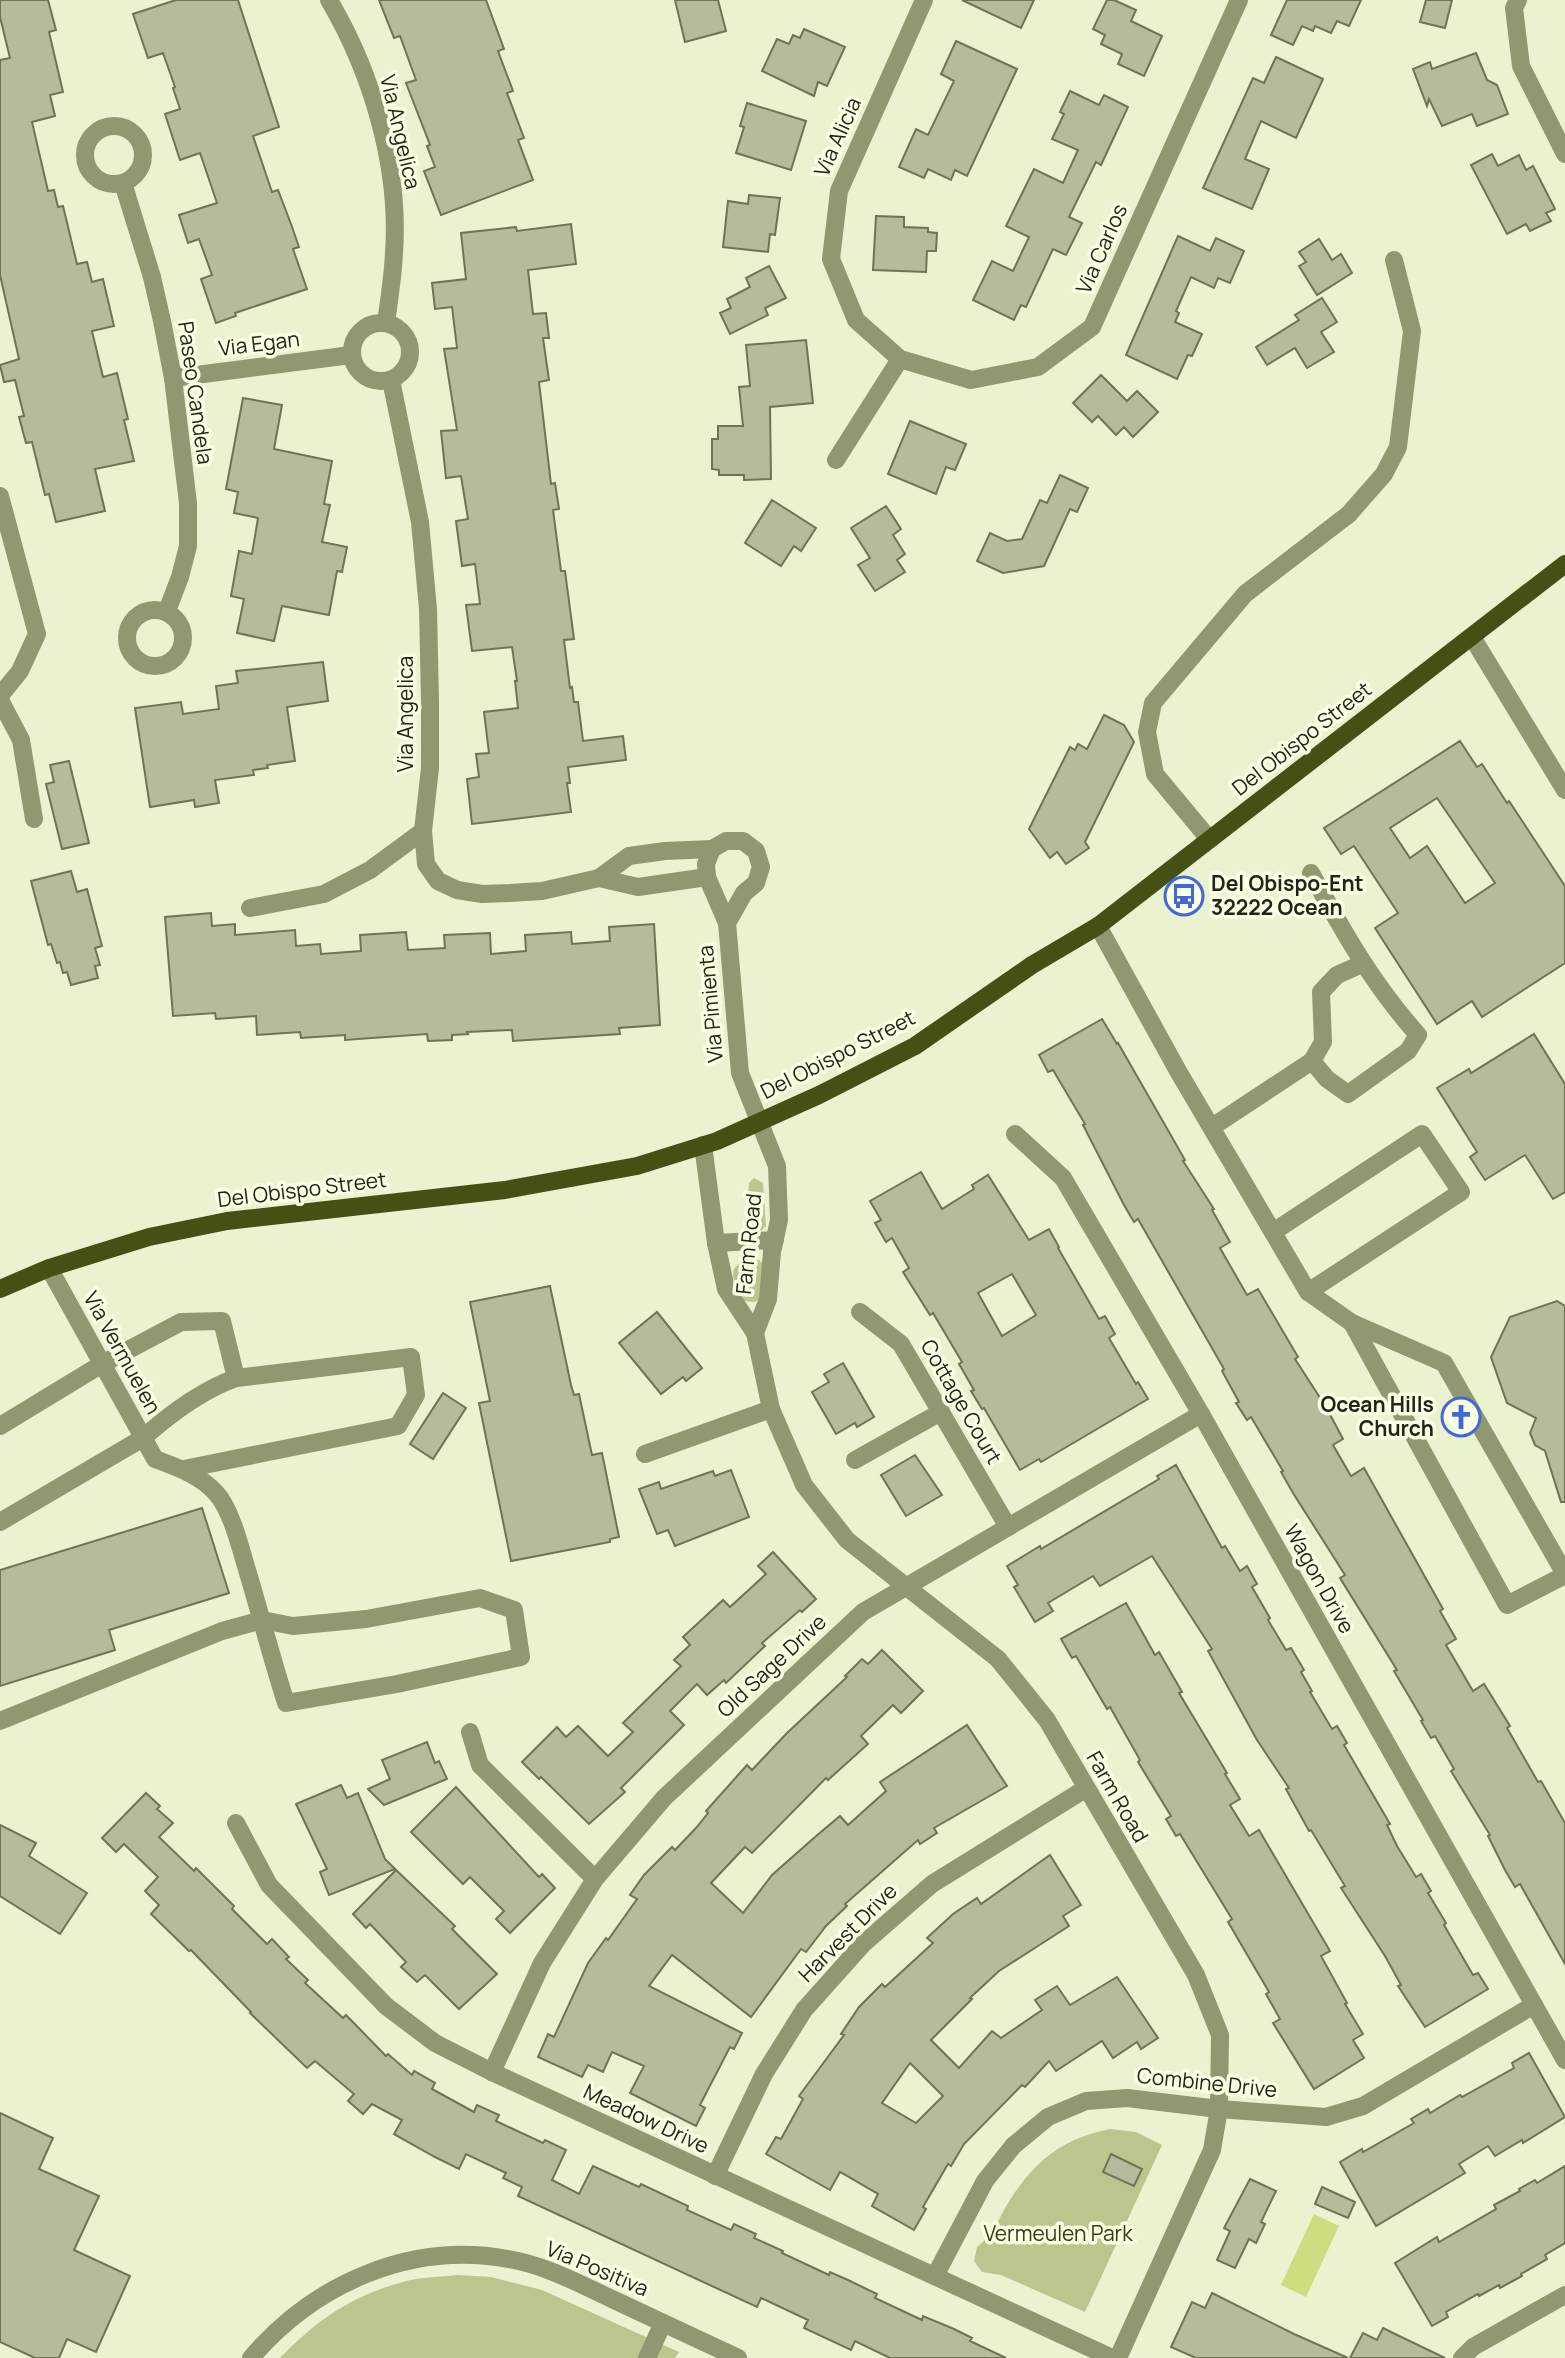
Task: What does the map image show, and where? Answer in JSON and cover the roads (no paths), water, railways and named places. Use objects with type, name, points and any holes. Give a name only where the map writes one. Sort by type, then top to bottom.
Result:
[{"type":"main road","name":"Del Obispo Street","points":[[0,1289],[49,1268],[149,1237],[227,1221],[505,1189],[637,1166],[704,1145],[819,1095],[915,1046],[1032,965],[1098,926],[1565,564]]},
{"type":"street","name":"Via Angelica","points":[[328,0],[368,80],[384,140],[393,199],[394,251],[386,323]]},
{"type":"street","name":"Via Alicia","points":[[900,359],[856,320],[831,258],[839,191],[923,0]]},
{"type":"street","name":"Via Carlos","points":[[900,359],[971,380],[1038,366],[1092,327],[1239,0]]},
{"type":"street","points":[[1517,0],[1514,8],[1521,66],[1565,154]]},
{"type":"street","name":"Paseo Candela","points":[[123,183],[152,277],[173,378],[188,503],[188,546],[180,578],[167,611]]},
{"type":"street","points":[[1209,839],[1155,774],[1147,732],[1153,703],[1245,594],[1349,514],[1384,474],[1398,447],[1412,331],[1394,260]]},
{"type":"street","points":[[386,323],[403,332],[411,350],[406,368],[391,380],[377,382],[365,377],[355,368],[351,355],[355,338],[368,325],[386,323]]},
{"type":"street","name":"Via Egan","points":[[173,378],[351,355]]},
{"type":"street","points":[[836,460],[900,359]]},
{"type":"street","name":"Via Angelica","points":[[391,380],[419,522],[428,609],[430,768],[423,831],[426,864],[439,881],[457,890],[482,894],[542,891],[599,878],[629,856],[712,849]]},
{"type":"street","points":[[0,496],[37,634],[20,671],[0,698],[21,740],[34,819]]},
{"type":"street","points":[[1472,637],[1565,790]]},
{"type":"street","points":[[250,908],[324,894],[370,870],[423,831]]},
{"type":"street","name":"Via Pimienta","points":[[712,849],[726,841],[743,841],[756,851],[761,867],[756,883],[744,893],[727,923]]},
{"type":"street","points":[[707,877],[706,864],[712,849]]},
{"type":"street","points":[[1311,873],[1362,964],[1394,1009],[1418,1035],[1408,1051],[1348,1094],[1327,1079],[1312,1061]]},
{"type":"street","name":"Via Angelica","points":[[599,878],[638,887],[707,877]]},
{"type":"street","name":"Via Pimienta","points":[[707,877],[727,923],[740,1073],[760,1120]]},
{"type":"street","points":[[1098,926],[1308,1292],[1352,1323],[1444,1363],[1565,1574],[1507,1605],[1352,1323]]},
{"type":"street","points":[[1212,1127],[1312,1061],[1323,1042],[1321,992],[1337,975],[1362,964]]},
{"type":"street","name":"Farm Road","points":[[755,1332],[768,1300],[779,1220],[777,1166],[760,1120]]},
{"type":"street","points":[[1273,1232],[1422,1134],[1461,1192],[1308,1292]]},
{"type":"street","name":"Wagon Drive","points":[[1015,1135],[1063,1178],[1201,1414],[1565,2060]]},
{"type":"street","name":"Farm Road","points":[[704,1145],[716,1243],[726,1289],[755,1332],[771,1409],[804,1485],[847,1540],[998,1658],[1047,1720],[1196,1975],[1220,2035],[1219,2109],[1212,2150],[1118,2358]]},
{"type":"street","points":[[716,1243],[775,1241]]},
{"type":"street","name":"Via Vermuelen","points":[[49,1268],[155,1460],[184,1469]]},
{"type":"street","name":"Cottage Court","points":[[860,1312],[901,1345],[1008,1527]]},
{"type":"street","points":[[0,1426],[102,1364],[181,1322],[222,1321],[236,1378]]},
{"type":"street","points":[[0,1522],[143,1438],[217,1385],[236,1378],[411,1357],[416,1395],[398,1426],[184,1469]]},
{"type":"street","points":[[645,1454],[771,1409]]},
{"type":"street","points":[[855,1460],[940,1412]]},
{"type":"street","name":"Old Sage Drive","points":[[492,2072],[542,1963],[595,1879],[674,1788],[863,1612],[1201,1414]]},
{"type":"street","points":[[0,1721],[222,1631],[262,1620],[293,1626],[366,1619],[480,1598],[514,1610],[521,1657],[397,1684],[286,1703],[262,1620],[238,1542],[224,1504],[216,1492],[184,1469]]},
{"type":"street","points":[[470,1732],[480,1765],[595,1879]]},
{"type":"street","name":"Harvest Drive","points":[[715,2176],[764,2074],[797,2021],[863,1944],[932,1884],[1085,1789]]},
{"type":"street","name":"Meadow Drive","points":[[236,1823],[269,1885],[386,2006],[435,2043],[715,2176],[935,2276],[1091,2354],[1112,2358]]},
{"type":"street","name":"Combine Drive","points":[[935,2276],[985,2181],[1013,2146],[1048,2117],[1086,2101],[1127,2098],[1219,2109],[1326,2117],[1363,2106],[1534,2006]]},
{"type":"street","name":"Via Positiva","points":[[251,2358],[290,2318],[344,2283],[377,2269],[419,2257],[464,2255],[508,2259],[554,2272],[738,2358]]},
{"type":"street","points":[[1462,2358],[1473,2347],[1565,2295]]},
{"type":"street","points":[[647,2358],[663,2323]]},
{"type":"place","name":"Del Obispo-Ent 32222 Ocean","points":[[1184,896]]},
{"type":"place","name":"Ocean Hills Church","points":[[1461,1417]]},
{"type":"park label","name":"Vermeulen Park","points":[[1058,2234]]}]
